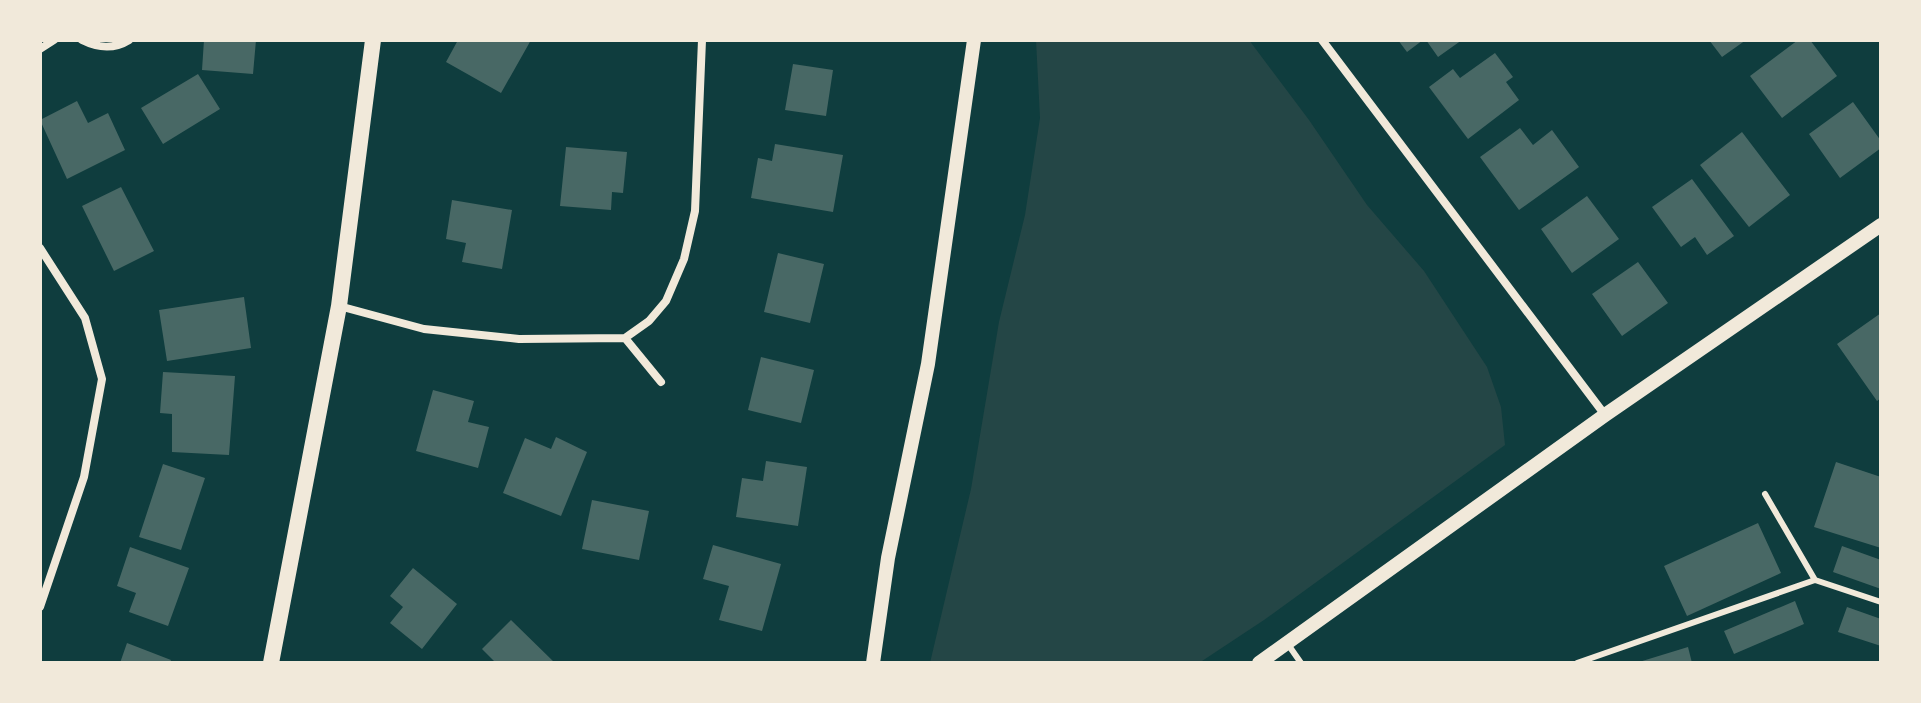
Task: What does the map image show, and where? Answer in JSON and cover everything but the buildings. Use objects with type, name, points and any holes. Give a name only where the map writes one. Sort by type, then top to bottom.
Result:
[{"type":"main road","points":[[271,663],[339,306],[373,40]]},
{"type":"street","points":[[40,49],[54,40]]},
{"type":"street","points":[[82,40],[108,48],[129,40]]},
{"type":"street","points":[[339,306],[424,329],[519,339],[625,338],[649,321],[666,301],[684,259],[695,211],[702,40]]},
{"type":"street","points":[[873,663],[888,558],[928,364],[974,40]]},
{"type":"street","points":[[1322,40],[1605,415]]},
{"type":"street","points":[[1259,663],[1605,415],[1881,225]]},
{"type":"street","points":[[40,248],[85,318],[102,379],[84,477],[40,607]]},
{"type":"street","points":[[625,338],[661,382]]},
{"type":"lane","points":[[1765,494],[1815,580]]},
{"type":"lane","points":[[1577,663],[1815,580],[1881,602]]},
{"type":"lane","points":[[1287,643],[1301,663]]},
{"type":"shaded area","points":[[1036,40],[1249,40],[1367,205],[1424,271],[1487,367],[1501,407],[1505,445],[1264,620],[1199,663],[930,663],[971,489],[999,322],[1025,215],[1040,118]]}]
